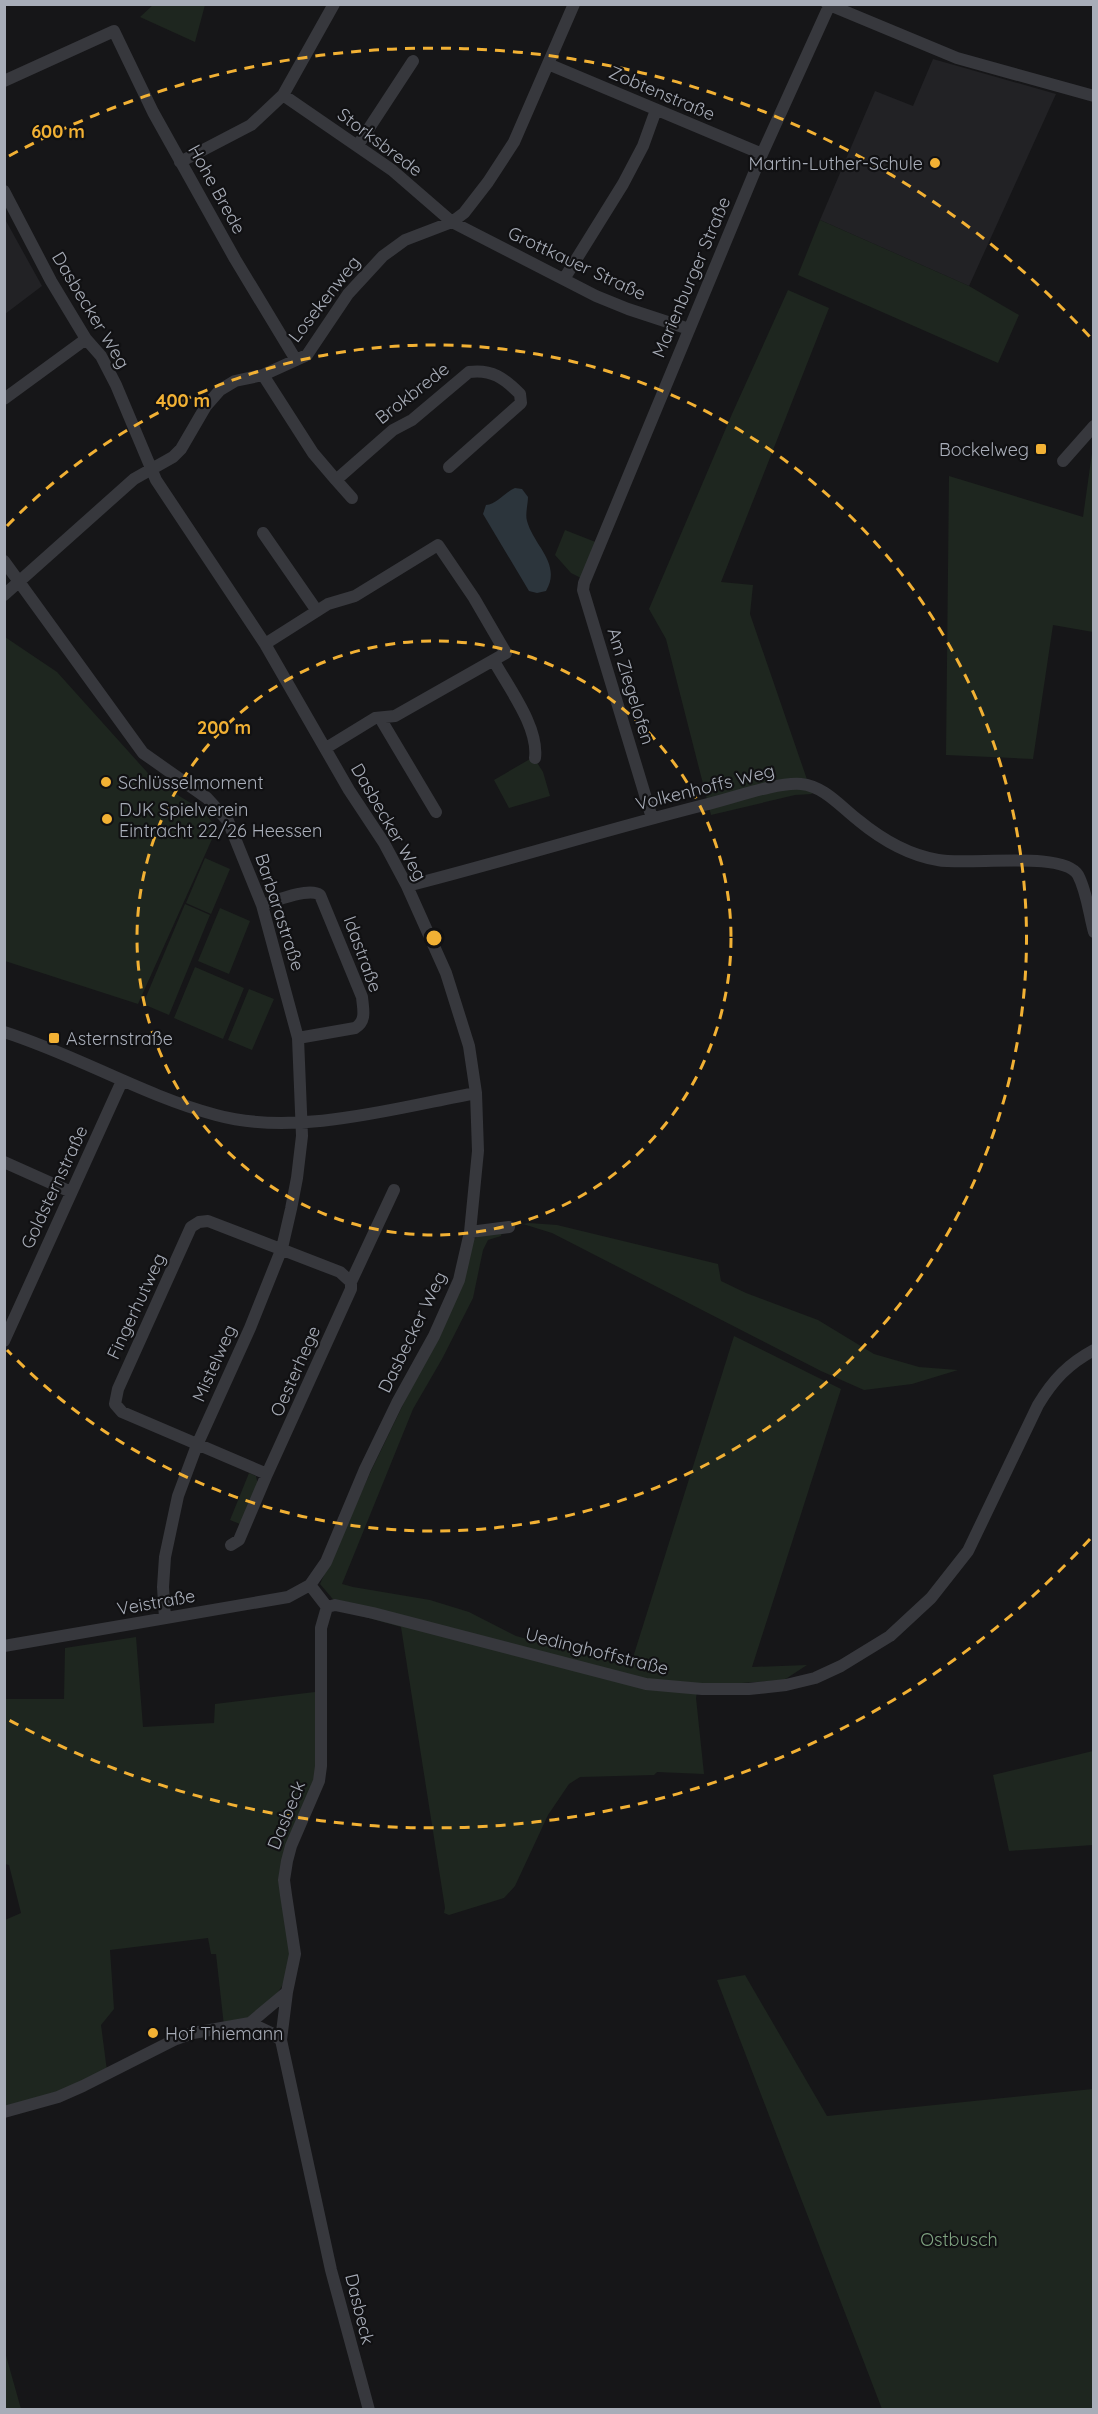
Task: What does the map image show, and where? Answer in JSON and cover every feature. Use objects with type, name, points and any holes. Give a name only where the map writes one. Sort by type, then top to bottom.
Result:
[{"type":"street","points":[[180,162],[251,125],[283,95],[334,4]]},
{"type":"street","name":"Losekenweg","points":[[4,595],[134,479],[164,463],[181,449],[196,421],[220,390],[235,381],[263,375],[308,355],[348,294],[383,256],[405,240],[452,222],[464,213],[514,142],[574,4]]},
{"type":"street","points":[[829,5],[957,57],[1094,96]]},
{"type":"street","name":"Marienburger Straße","points":[[591,565],[762,154],[829,5]]},
{"type":"street","name":"Hohe Brede","points":[[4,81],[114,31],[180,162],[296,360]]},
{"type":"street","points":[[358,145],[413,61]]},
{"type":"street","name":"Zobtenstraße","points":[[548,64],[762,154]]},
{"type":"street","name":"Storksbrede","points":[[283,95],[358,145],[452,222]]},
{"type":"street","points":[[564,279],[623,184],[643,146],[656,110]]},
{"type":"street","name":"Dasbecker Weg","points":[[4,191],[27,237],[86,339],[101,356],[116,385],[151,470],[195,542],[265,644],[349,790],[384,843],[407,886],[449,982],[469,1047],[476,1093],[478,1151],[471,1232],[459,1280],[365,1469],[326,1562],[310,1585]]},
{"type":"street","name":"Grottkauer Straße","points":[[452,222],[628,309],[689,329]]},
{"type":"street","points":[[4,399],[86,339]]},
{"type":"street","name":"Brokbrede","points":[[336,480],[393,430],[412,420],[469,372],[480,370],[499,375],[520,394],[521,403],[449,467]]},
{"type":"street","points":[[263,375],[313,453],[352,498]]},
{"type":"street","points":[[1063,461],[1094,426]]},
{"type":"street","points":[[263,533],[317,611]]},
{"type":"street","points":[[265,644],[328,604],[355,596],[438,545],[474,598],[506,653],[395,716],[375,718],[326,748]]},
{"type":"street","name":"Barbarastraße","points":[[4,561],[143,753],[207,798],[228,821],[262,905],[298,1038],[302,1122]]},
{"type":"street","name":"Am Ziegelofen","points":[[591,565],[583,590],[652,818]]},
{"type":"street","points":[[494,661],[529,724],[536,744],[535,758]]},
{"type":"street","points":[[380,718],[436,812]]},
{"type":"street","name":"Volkenhoffs Weg","points":[[407,886],[652,818],[789,784],[810,786],[820,790],[881,836],[923,858],[944,861],[1048,861],[1069,866],[1077,875],[1094,932]]},
{"type":"street","name":"Idastraße","points":[[262,905],[306,892],[316,892],[320,895],[362,997],[364,1015],[360,1025],[355,1028],[298,1038]]},
{"type":"street","points":[[4,1032],[50,1048],[122,1081],[218,1116],[275,1123],[302,1122],[357,1116],[476,1093]]},
{"type":"street","name":"Goldsternstraße","points":[[4,1341],[122,1081]]},
{"type":"street","name":"Mistelweg","points":[[165,1618],[163,1587],[167,1545],[180,1491],[197,1445],[250,1328],[282,1248],[297,1178],[302,1122]]},
{"type":"street","points":[[4,1162],[71,1192]]},
{"type":"street","name":"Oesterhege","points":[[231,1545],[239,1539],[351,1289],[351,1282],[394,1190]]},
{"type":"street","name":"Fingerhutweg","points":[[197,1445],[117,1409],[114,1399],[118,1389],[191,1227],[199,1222],[208,1221],[282,1248]]},
{"type":"street","points":[[471,1232],[508,1227]]},
{"type":"street","points":[[282,1248],[340,1272],[351,1282]]},
{"type":"street","name":"Uedinghoffstraße","points":[[327,1607],[335,1605],[373,1613],[646,1684],[702,1689],[749,1689],[786,1685],[815,1678],[841,1666],[890,1636],[931,1598],[968,1551],[1038,1405],[1051,1383],[1070,1364],[1094,1350]]},
{"type":"street","points":[[197,1445],[267,1474]]},
{"type":"street","points":[[310,1585],[327,1607]]},
{"type":"street","name":"Veistraße","points":[[4,1646],[288,1598],[310,1585]]},
{"type":"street","name":"Dasbeck","points":[[327,1607],[321,1628],[319,1781],[291,1846],[284,1880],[296,1954],[287,1992],[280,2040],[331,2270],[369,2409]]},
{"type":"street","points":[[4,2112],[58,2097],[176,2038],[250,2023],[287,1992]]},
{"type":"street","points":[[250,2023],[280,2040]]},
{"type":"shaded area","name":"Martin-Luther-Schule","points":[[933,59],[1056,94],[969,286],[820,220],[875,91],[913,106]]},
{"type":"shaded area","points":[[6,221],[42,286],[5,314],[4,222]]},
{"type":"shaded area","points":[[515,488],[522,489],[528,497],[527,521],[549,564],[550,581],[546,591],[537,593],[529,591],[483,514],[486,505]]},
{"type":"green space","points":[[154,4],[205,5],[195,42],[140,17]]},
{"type":"green space","points":[[820,220],[969,286],[1019,315],[998,363],[798,275]]},
{"type":"green space","points":[[788,290],[829,308],[721,582],[753,585],[750,614],[812,794],[795,795],[711,815],[666,639],[649,609],[732,414]]},
{"type":"green space","points":[[1093,446],[1093,632],[1053,625],[1033,759],[946,755],[949,476],[1083,517]]},
{"type":"green space","points":[[565,530],[598,543],[583,579],[571,573],[555,555]]},
{"type":"green space","name":"DJK Spielverein Eintracht 22/26 Heessen","points":[[5,637],[57,672],[155,781],[202,810],[217,828],[138,1004],[5,961]]},
{"type":"green space","points":[[530,759],[536,761],[543,772],[550,796],[509,808],[494,780]]},
{"type":"green space","points":[[205,858],[230,869],[211,914],[186,903]]},
{"type":"green space","points":[[185,904],[210,915],[169,1015],[143,1004]]},
{"type":"green space","points":[[220,908],[250,921],[229,974],[198,961]]},
{"type":"green space","points":[[195,967],[244,988],[223,1039],[174,1018]]},
{"type":"green space","points":[[249,989],[274,999],[252,1050],[228,1040]]},
{"type":"green space","points":[[523,1224],[557,1225],[718,1264],[721,1281],[746,1293],[818,1320],[874,1354],[919,1367],[958,1370],[912,1384],[864,1390],[821,1371],[552,1233]]},
{"type":"green space","points":[[502,1232],[501,1236],[488,1240],[483,1250],[473,1298],[413,1409],[342,1584],[430,1600],[469,1612],[516,1636],[630,1667],[734,1336],[841,1389],[752,1667],[807,1665],[784,1680],[698,1686],[696,1698],[704,1774],[657,1772],[654,1775],[580,1777],[569,1784],[548,1815],[515,1886],[504,1898],[449,1915],[444,1913],[401,1627],[343,1611],[320,1584],[370,1473],[454,1299],[474,1239],[483,1234]]},
{"type":"green space","points":[[249,1473],[256,1476],[258,1485],[240,1524],[230,1520]]},
{"type":"green space","points":[[136,1637],[143,1727],[214,1723],[215,1704],[315,1692],[318,1764],[314,1789],[288,1843],[291,1964],[281,1987],[266,2007],[252,2017],[224,2026],[216,1954],[211,1954],[208,1938],[110,1950],[114,2009],[101,2025],[107,2071],[82,2084],[5,2109],[5,1920],[21,1913],[9,1865],[5,1864],[5,1699],[64,1699],[65,1648]]},
{"type":"green space","points":[[1093,1751],[1093,1845],[1009,1851],[993,1775]]},
{"type":"green space","name":"Ostbusch","points":[[745,1975],[827,2116],[1093,2089],[1093,2409],[882,2409],[717,1980]]},
{"type":"green space","points":[[5,2352],[21,2409],[5,2409]]},
{"type":"place","name":"Martin-Luther-Schule","points":[[935,163]]},
{"type":"place","name":"Bockelweg","points":[[1041,449]]},
{"type":"place","name":"Schlüsselmoment","points":[[106,782]]},
{"type":"place","name":"DJK Spielverein Eintracht 22/26 Heessen","points":[[107,819]]},
{"type":"place","name":"Asternstraße","points":[[54,1038]]},
{"type":"place","name":"Hof Thiemann","points":[[153,2033]]}]
